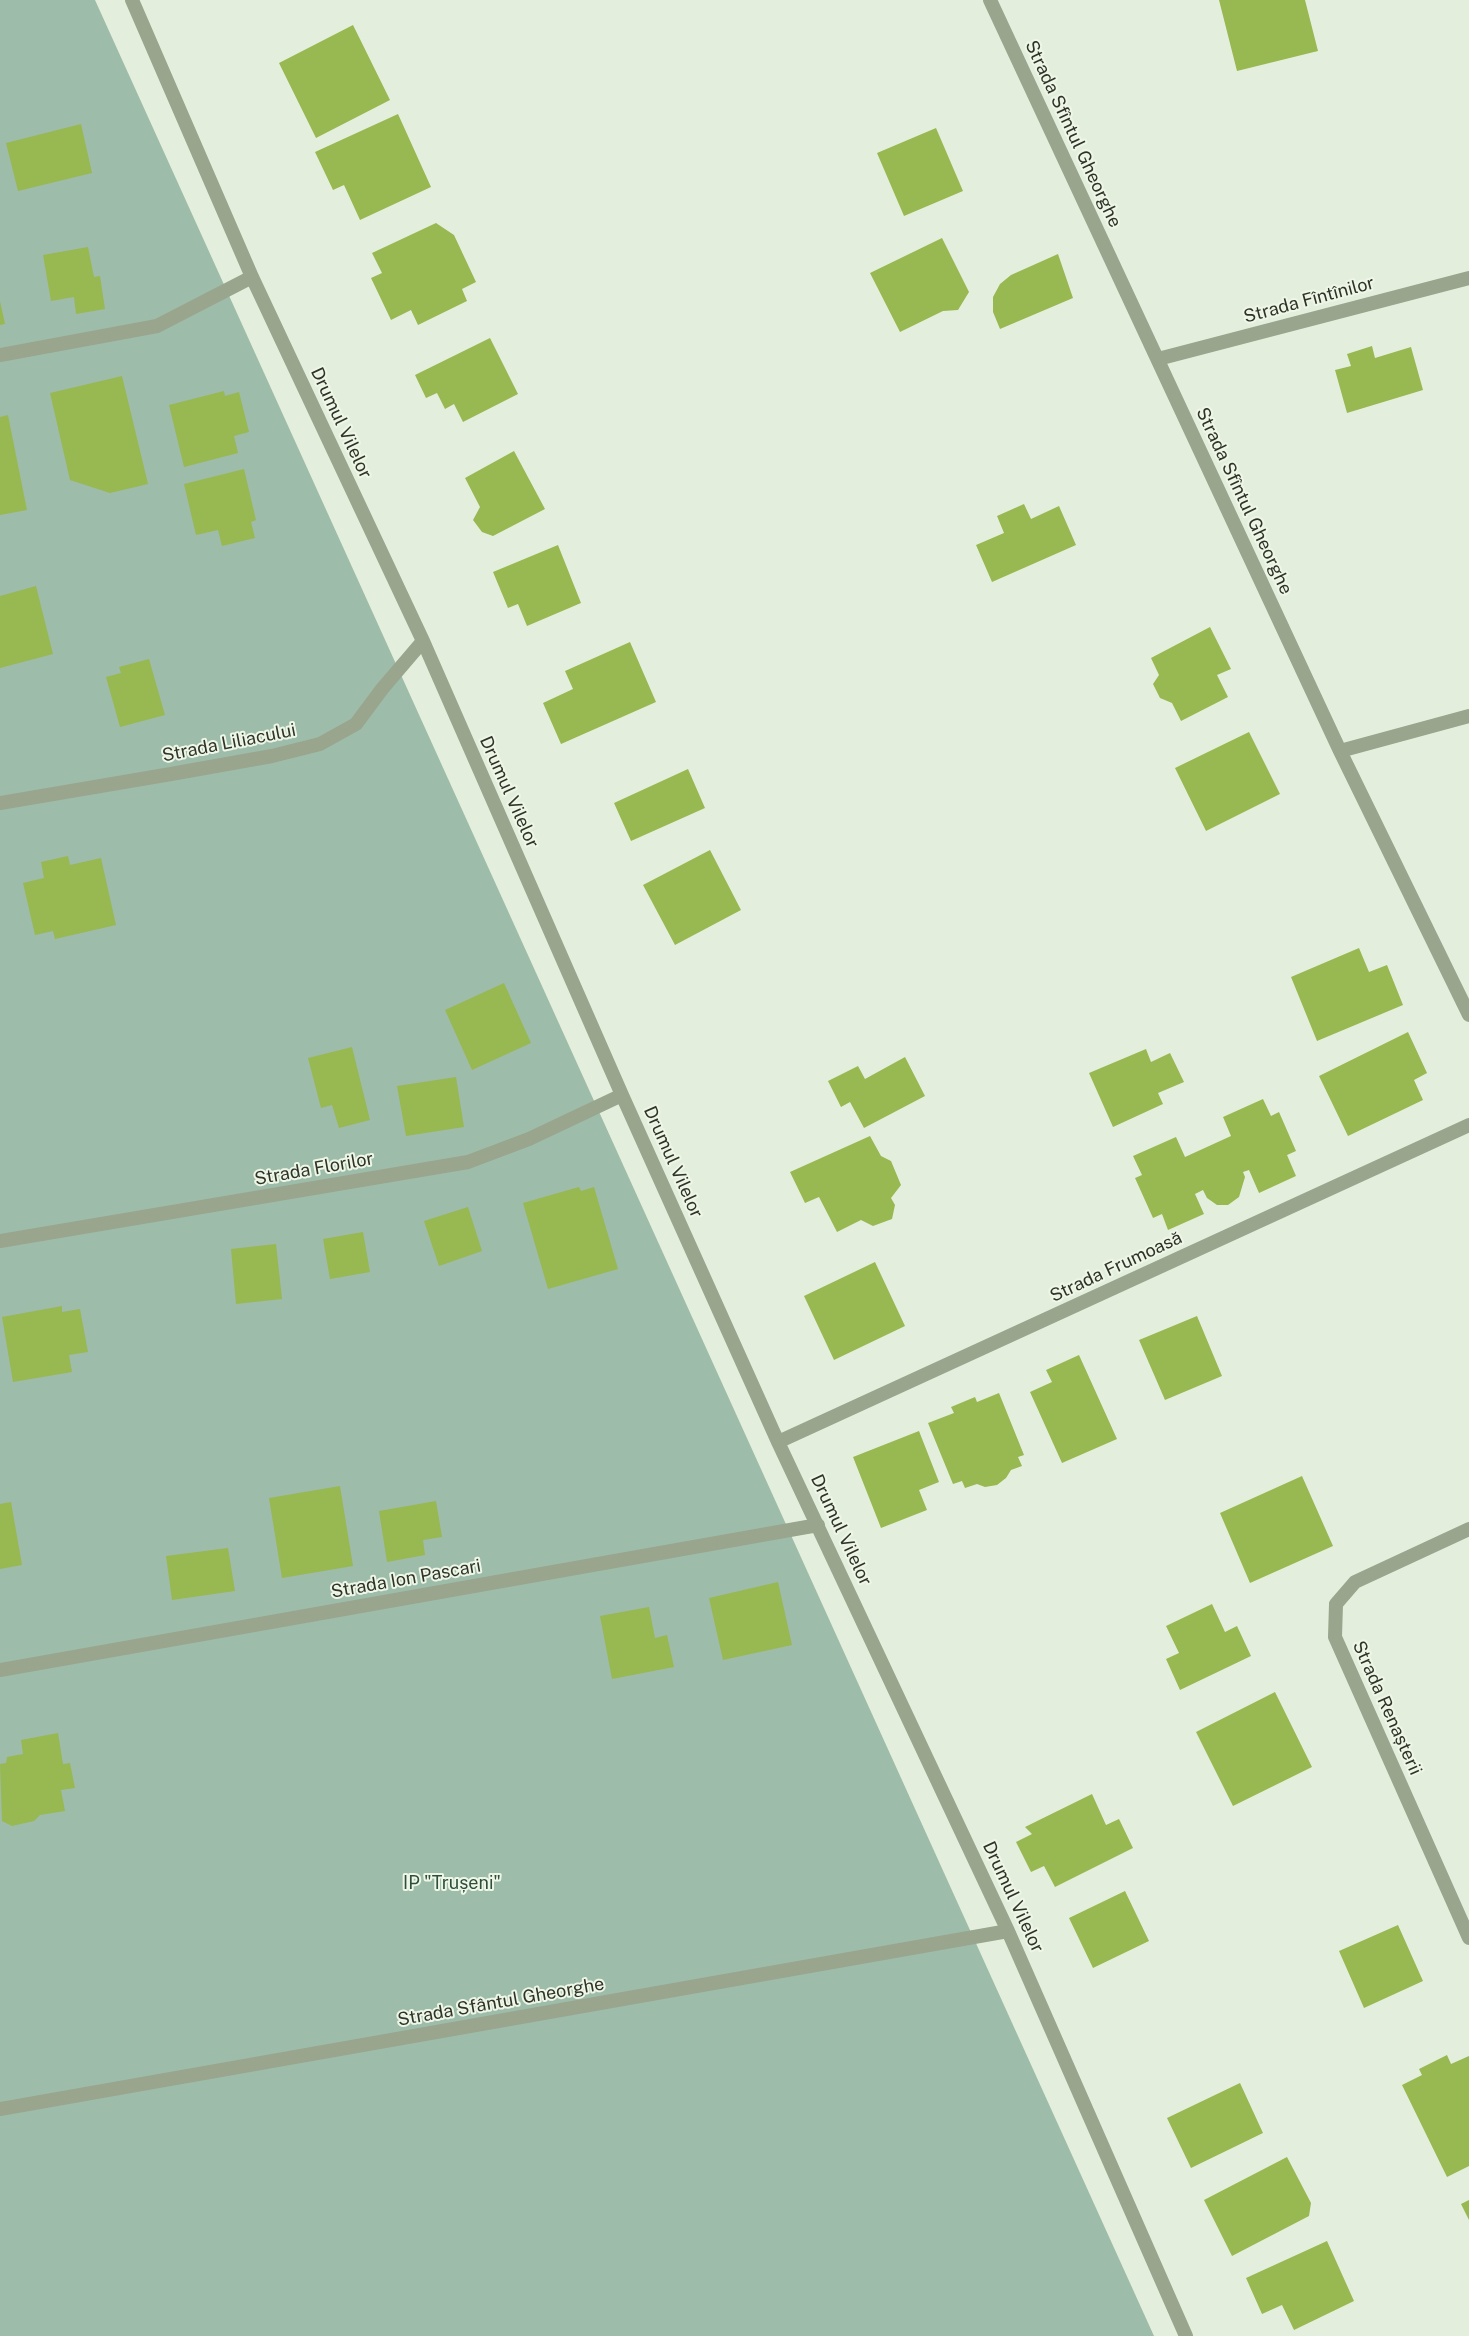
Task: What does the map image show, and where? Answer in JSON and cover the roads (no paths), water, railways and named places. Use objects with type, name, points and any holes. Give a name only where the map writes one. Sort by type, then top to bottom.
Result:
[{"type":"street","name":"Drumul Vilelor","points":[[132,0],[252,277],[423,642],[622,1095],[778,1442],[1008,1931],[1186,2336]]},
{"type":"street","name":"Strada Sfîntul Gheorghe","points":[[990,0],[1340,751],[1469,1015]]},
{"type":"street","points":[[0,355],[157,326],[252,277]]},
{"type":"street","name":"Strada Fîntînilor","points":[[1158,359],[1469,278]]},
{"type":"street","name":"Strada Liliacului","points":[[0,803],[272,756],[320,744],[356,724],[382,689],[423,642]]},
{"type":"street","points":[[1340,751],[1469,716]]},
{"type":"street","name":"Strada Florilor","points":[[0,1241],[468,1162],[529,1139],[622,1095]]},
{"type":"street","name":"Strada Frumoasă","points":[[778,1442],[1469,1125]]},
{"type":"street","name":"Strada Ion Pascari","points":[[0,1670],[818,1525]]},
{"type":"street","name":"Strada Renașterii","points":[[1469,1529],[1355,1582],[1336,1604],[1335,1637],[1469,1938]]},
{"type":"street","name":"Strada Sfântul Gheorghe","points":[[0,2109],[1008,1931]]},
{"type":"park label","name":"IP \"Trușeni\"","points":[[452,1883]]}]
